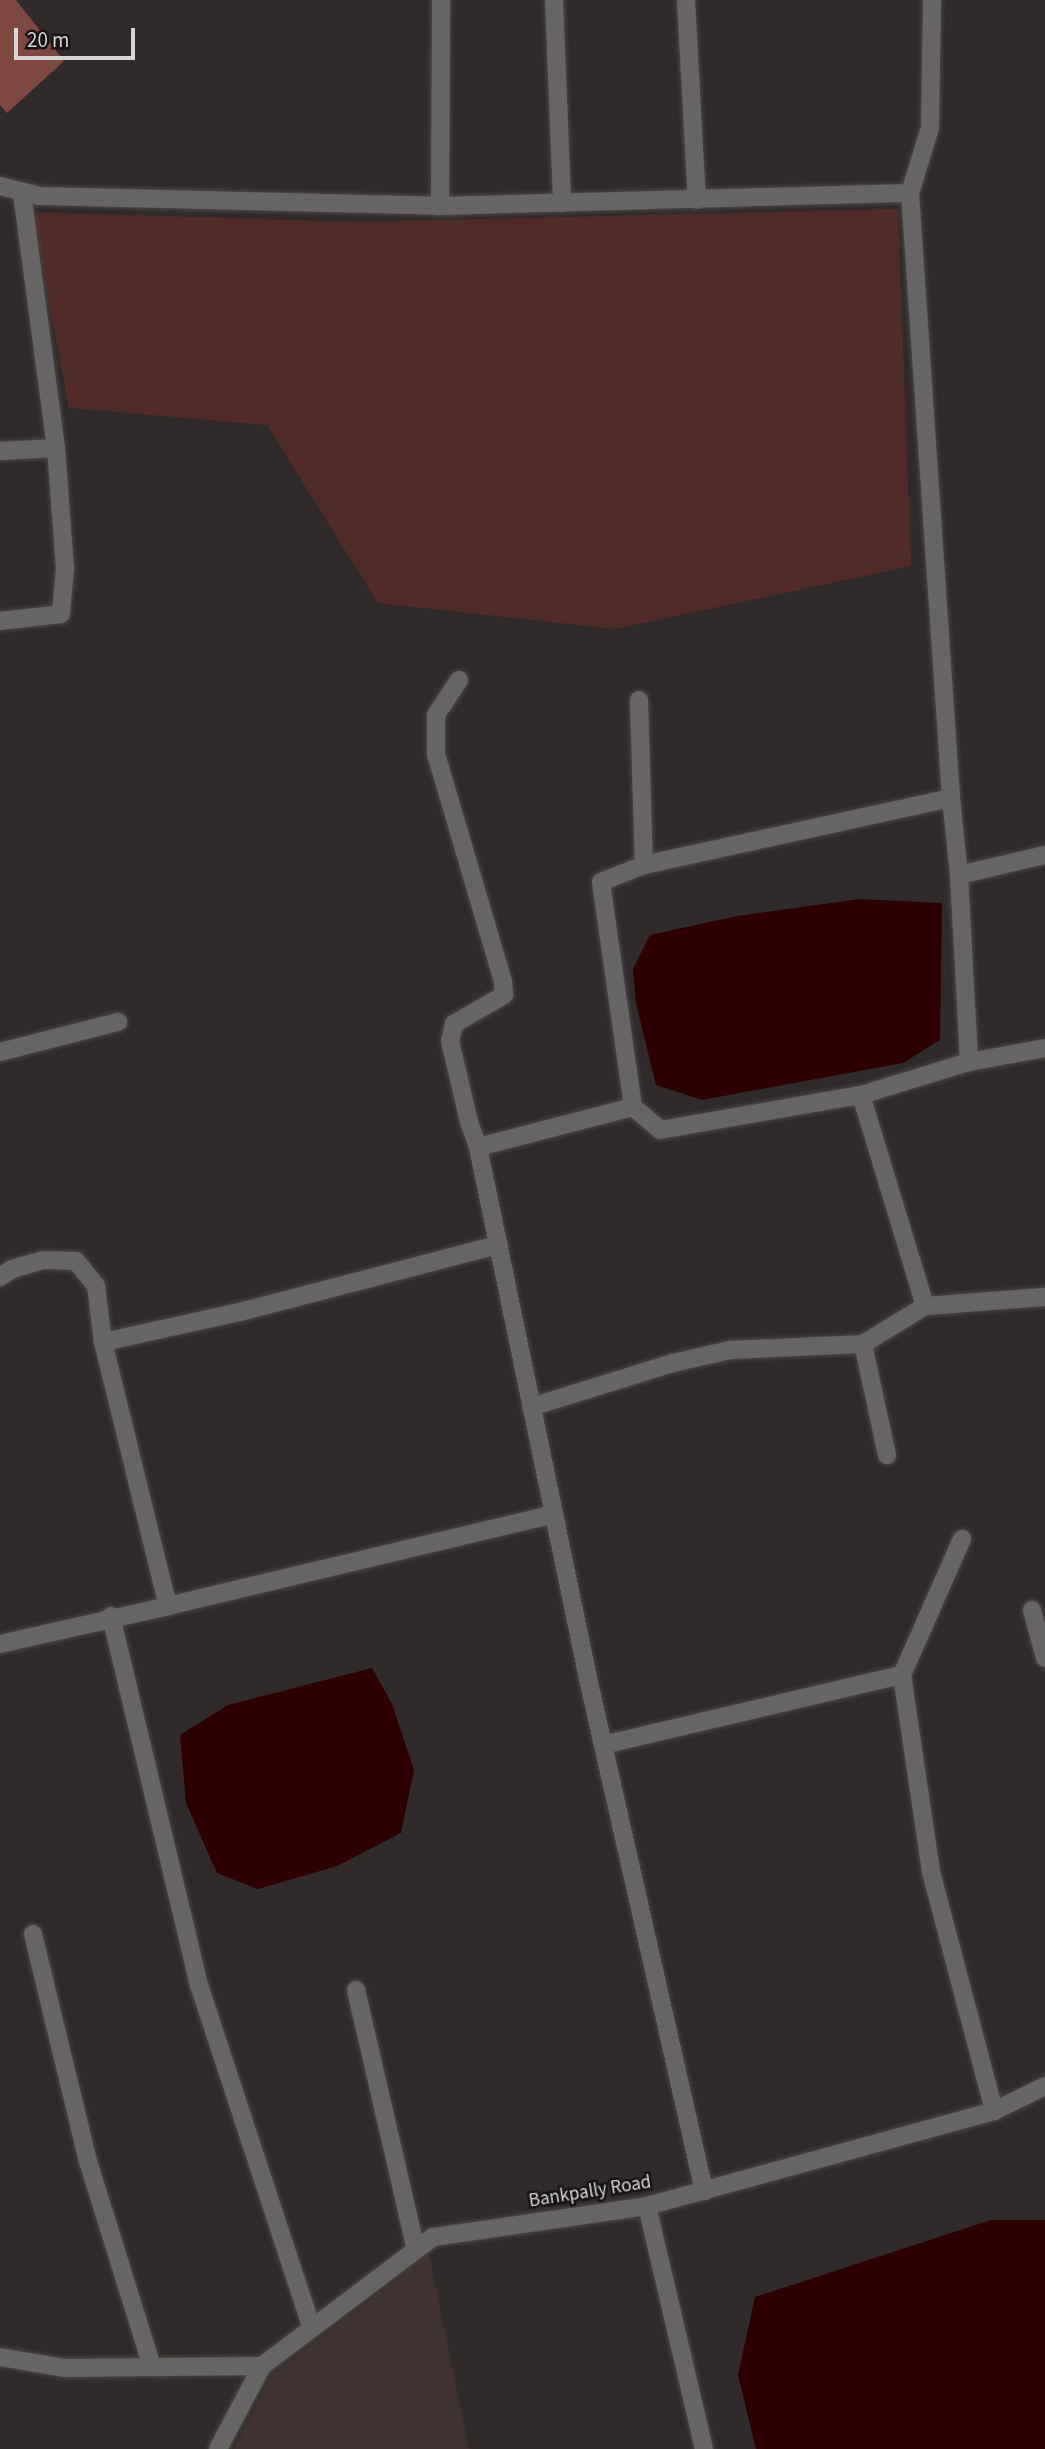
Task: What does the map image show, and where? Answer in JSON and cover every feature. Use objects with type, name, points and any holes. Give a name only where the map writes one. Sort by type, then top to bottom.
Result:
[{"type":"street","points":[[440,206],[441,0]]},
{"type":"street","points":[[554,0],[562,203]]},
{"type":"street","points":[[686,0],[697,200]]},
{"type":"street","points":[[932,0],[930,128],[910,193],[951,799],[960,875],[969,1062]]},
{"type":"street","points":[[0,186],[40,196],[440,206],[910,193]]},
{"type":"street","points":[[0,621],[61,614],[65,568],[57,448],[22,192]]},
{"type":"street","points":[[0,451],[57,448]]},
{"type":"street","points":[[459,680],[436,715],[436,754],[503,982],[504,995],[454,1024],[450,1041],[469,1122],[478,1147],[603,1745],[704,2191]]},
{"type":"street","points":[[639,700],[644,865]]},
{"type":"street","points":[[951,799],[644,865],[601,882],[633,1107],[660,1130],[861,1095],[969,1062],[1045,1048]]},
{"type":"street","points":[[960,875],[1045,855]]},
{"type":"street","points":[[0,1052],[118,1022]]},
{"type":"street","points":[[861,1095],[925,1306]]},
{"type":"street","points":[[478,1147],[633,1107]]},
{"type":"street","points":[[103,1342],[240,1312],[498,1245]]},
{"type":"street","points":[[0,1277],[12,1269],[44,1260],[76,1261],[96,1286],[103,1342],[168,1606]]},
{"type":"street","points":[[531,1407],[673,1363],[730,1350],[863,1345],[925,1306],[1045,1297]]},
{"type":"street","points":[[863,1345],[887,1455]]},
{"type":"street","points":[[0,1644],[554,1514]]},
{"type":"street","points":[[962,1539],[902,1675],[931,1872],[994,2111]]},
{"type":"street","points":[[1032,1611],[1045,1658]]},
{"type":"street","points":[[111,1616],[200,1984],[312,2328]]},
{"type":"street","points":[[603,1745],[902,1675]]},
{"type":"street","points":[[33,1934],[87,2158],[152,2367]]},
{"type":"street","points":[[356,1990],[416,2250]]},
{"type":"street","name":"Bankpally Road","points":[[218,2449],[262,2366],[433,2237],[648,2206],[994,2111],[1044,2091]]},
{"type":"street","points":[[648,2206],[704,2449]]},
{"type":"street","points":[[0,2357],[65,2368],[262,2366]]},
{"type":"shaded area","points":[[898,209],[911,566],[615,629],[378,603],[267,425],[69,408],[32,212],[358,222]]},
{"type":"shaded area","points":[[860,899],[942,903],[940,1040],[903,1063],[702,1100],[656,1085],[636,1003],[633,969],[650,935],[737,916]]},
{"type":"shaded area","points":[[372,1668],[392,1704],[414,1770],[401,1833],[337,1866],[258,1889],[217,1873],[186,1803],[180,1735],[228,1705]]},
{"type":"shaded area","points":[[991,2220],[1045,2220],[1045,2449],[756,2449],[738,2375],[755,2297]]},
{"type":"shaded area","points":[[429,2254],[469,2449],[234,2449],[271,2376]]},
{"type":"building","points":[[0,0],[16,0],[64,61],[7,113],[0,105]]}]
